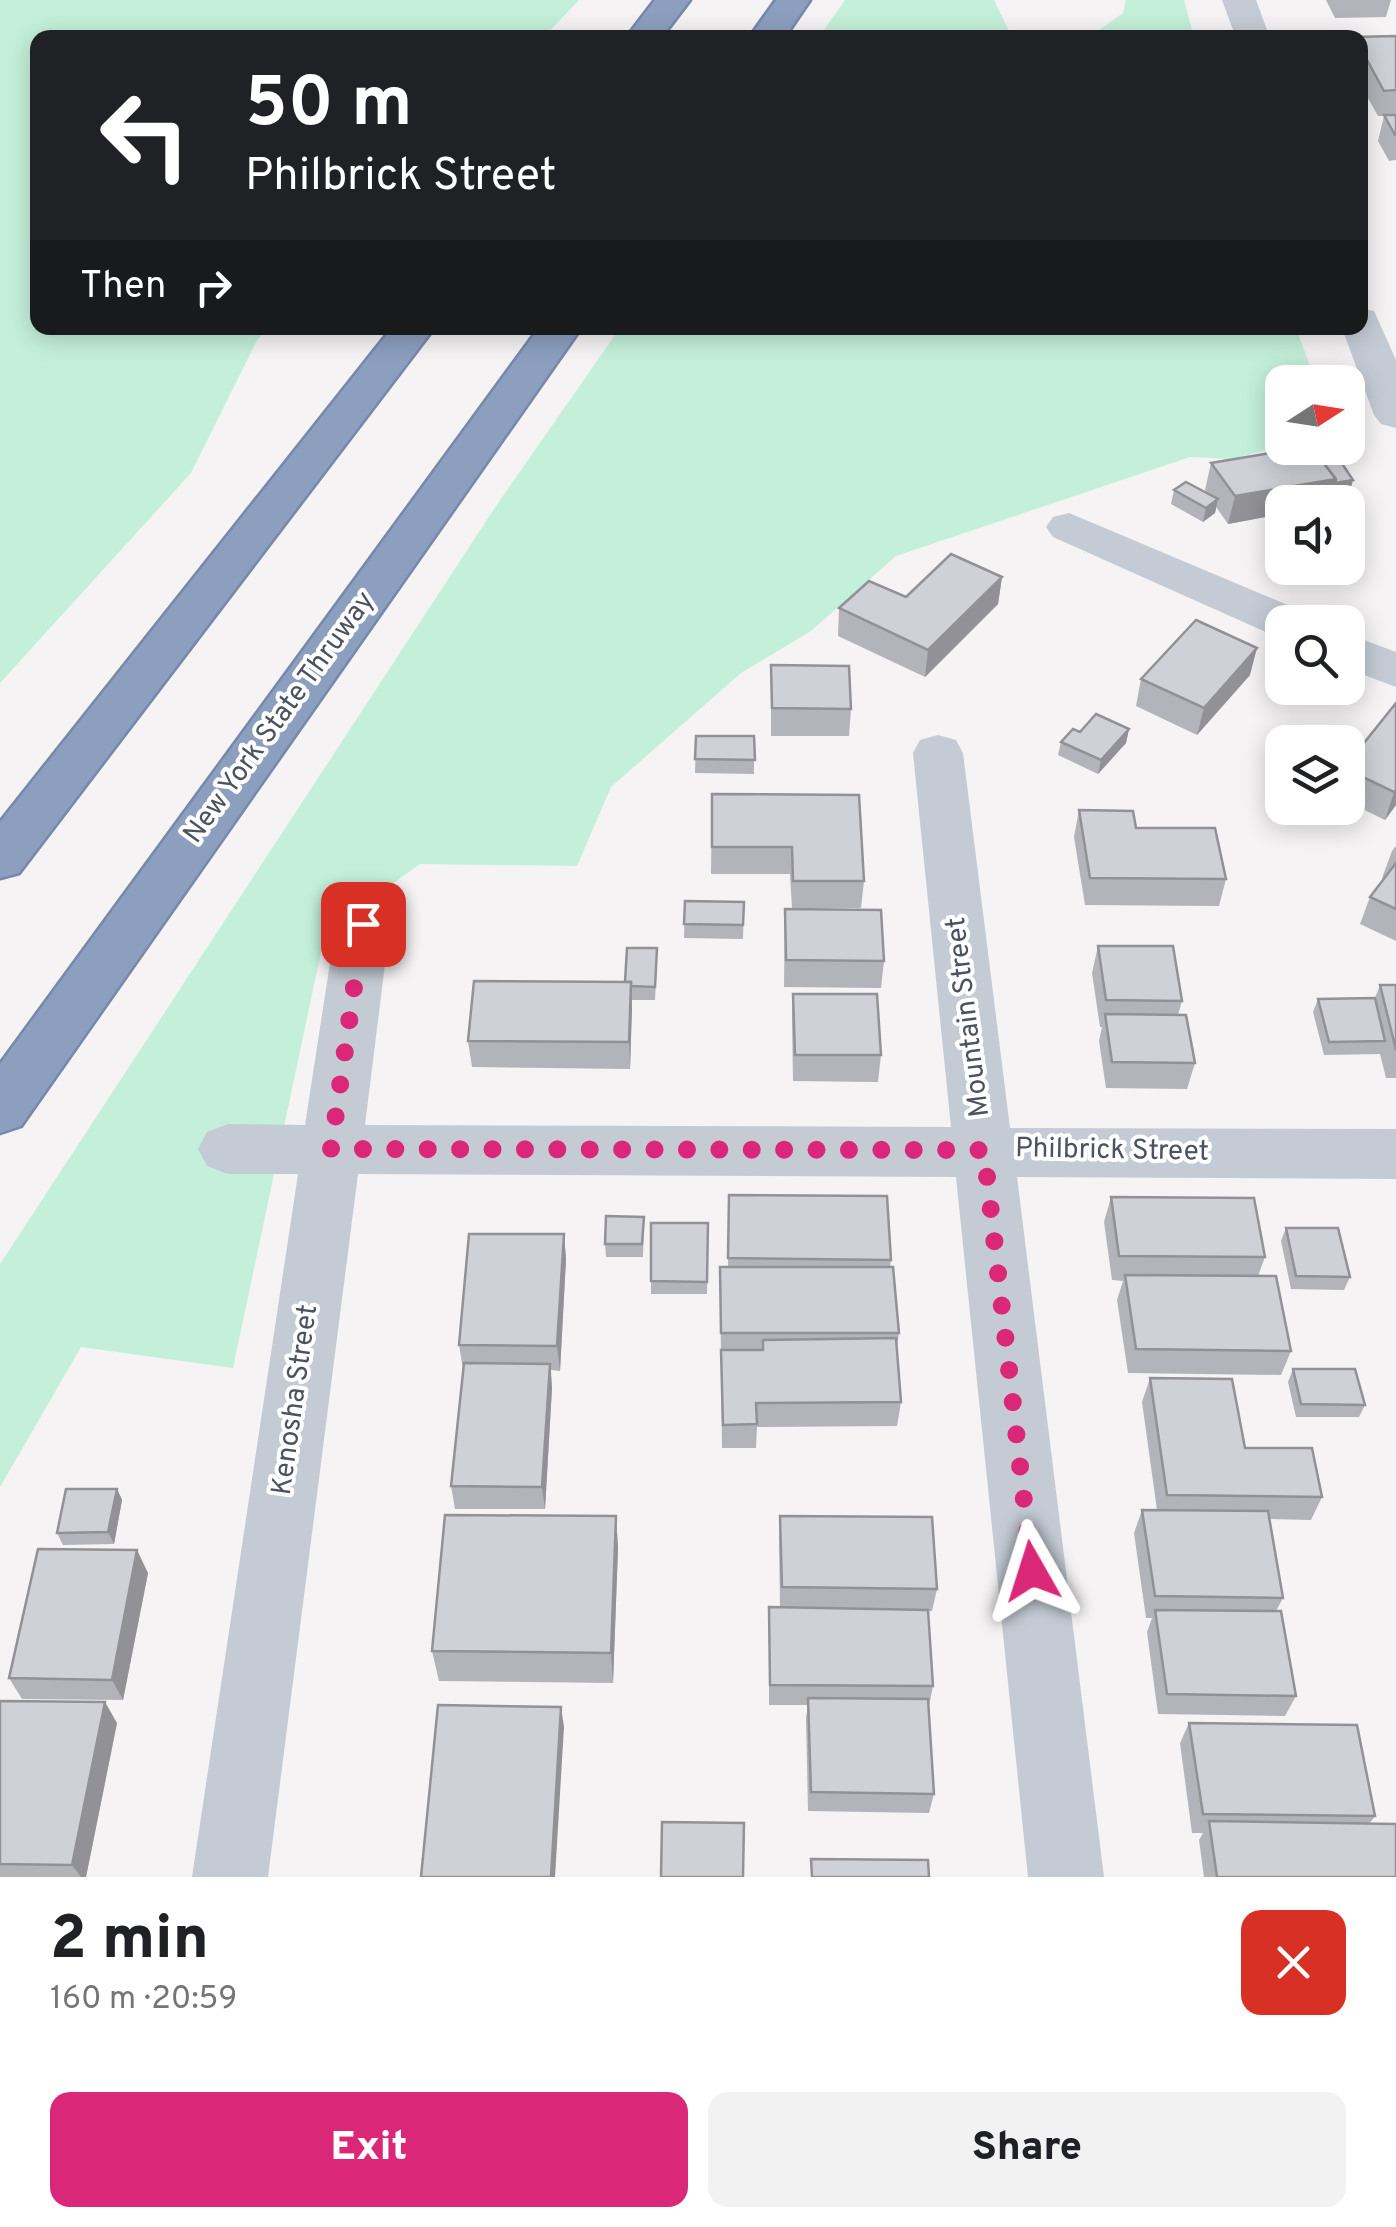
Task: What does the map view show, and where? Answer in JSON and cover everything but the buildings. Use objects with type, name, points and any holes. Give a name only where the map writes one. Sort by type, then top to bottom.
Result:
[{"type":"highway","points":[[649,30],[673,0]]},
{"type":"highway","points":[[772,30],[793,0]]},
{"type":"highway","points":[[0,859],[408,335]]},
{"type":"highway","name":"New York State Thruway","points":[[0,1109],[555,335]]},
{"type":"highway","points":[[0,826],[150,666]]},
{"type":"street","points":[[1239,0],[1249,30]]},
{"type":"street","points":[[1366,335],[1396,414]]},
{"type":"street","points":[[1068,527],[1265,613]]},
{"type":"street","points":[[1365,657],[1396,671]]},
{"type":"street","name":"Mountain Street","points":[[938,753],[1066,1877]]},
{"type":"street","name":"Kenosha Street","points":[[230,1877],[363,924]]},
{"type":"street","name":"Philbrick Street","points":[[228,1150],[1396,1154]]},
{"type":"green space","points":[[0,0],[579,0],[551,30],[30,30],[30,335],[262,335],[191,473],[0,683]]},
{"type":"green space","points":[[845,0],[994,0],[1009,30],[824,30]]},
{"type":"green space","points":[[1126,0],[1184,0],[1192,30],[1100,30],[1123,13]]},
{"type":"green space","points":[[615,335],[1299,335],[1310,365],[1265,365],[1265,450],[1232,459],[1190,457],[896,556],[811,631],[741,673],[611,787],[577,866],[420,864],[325,933],[233,1368],[81,1347],[0,1487],[0,1264],[496,506]]},
{"type":"route","points":[[363,924],[331,1149],[984,1150],[1032,1571]]}]
